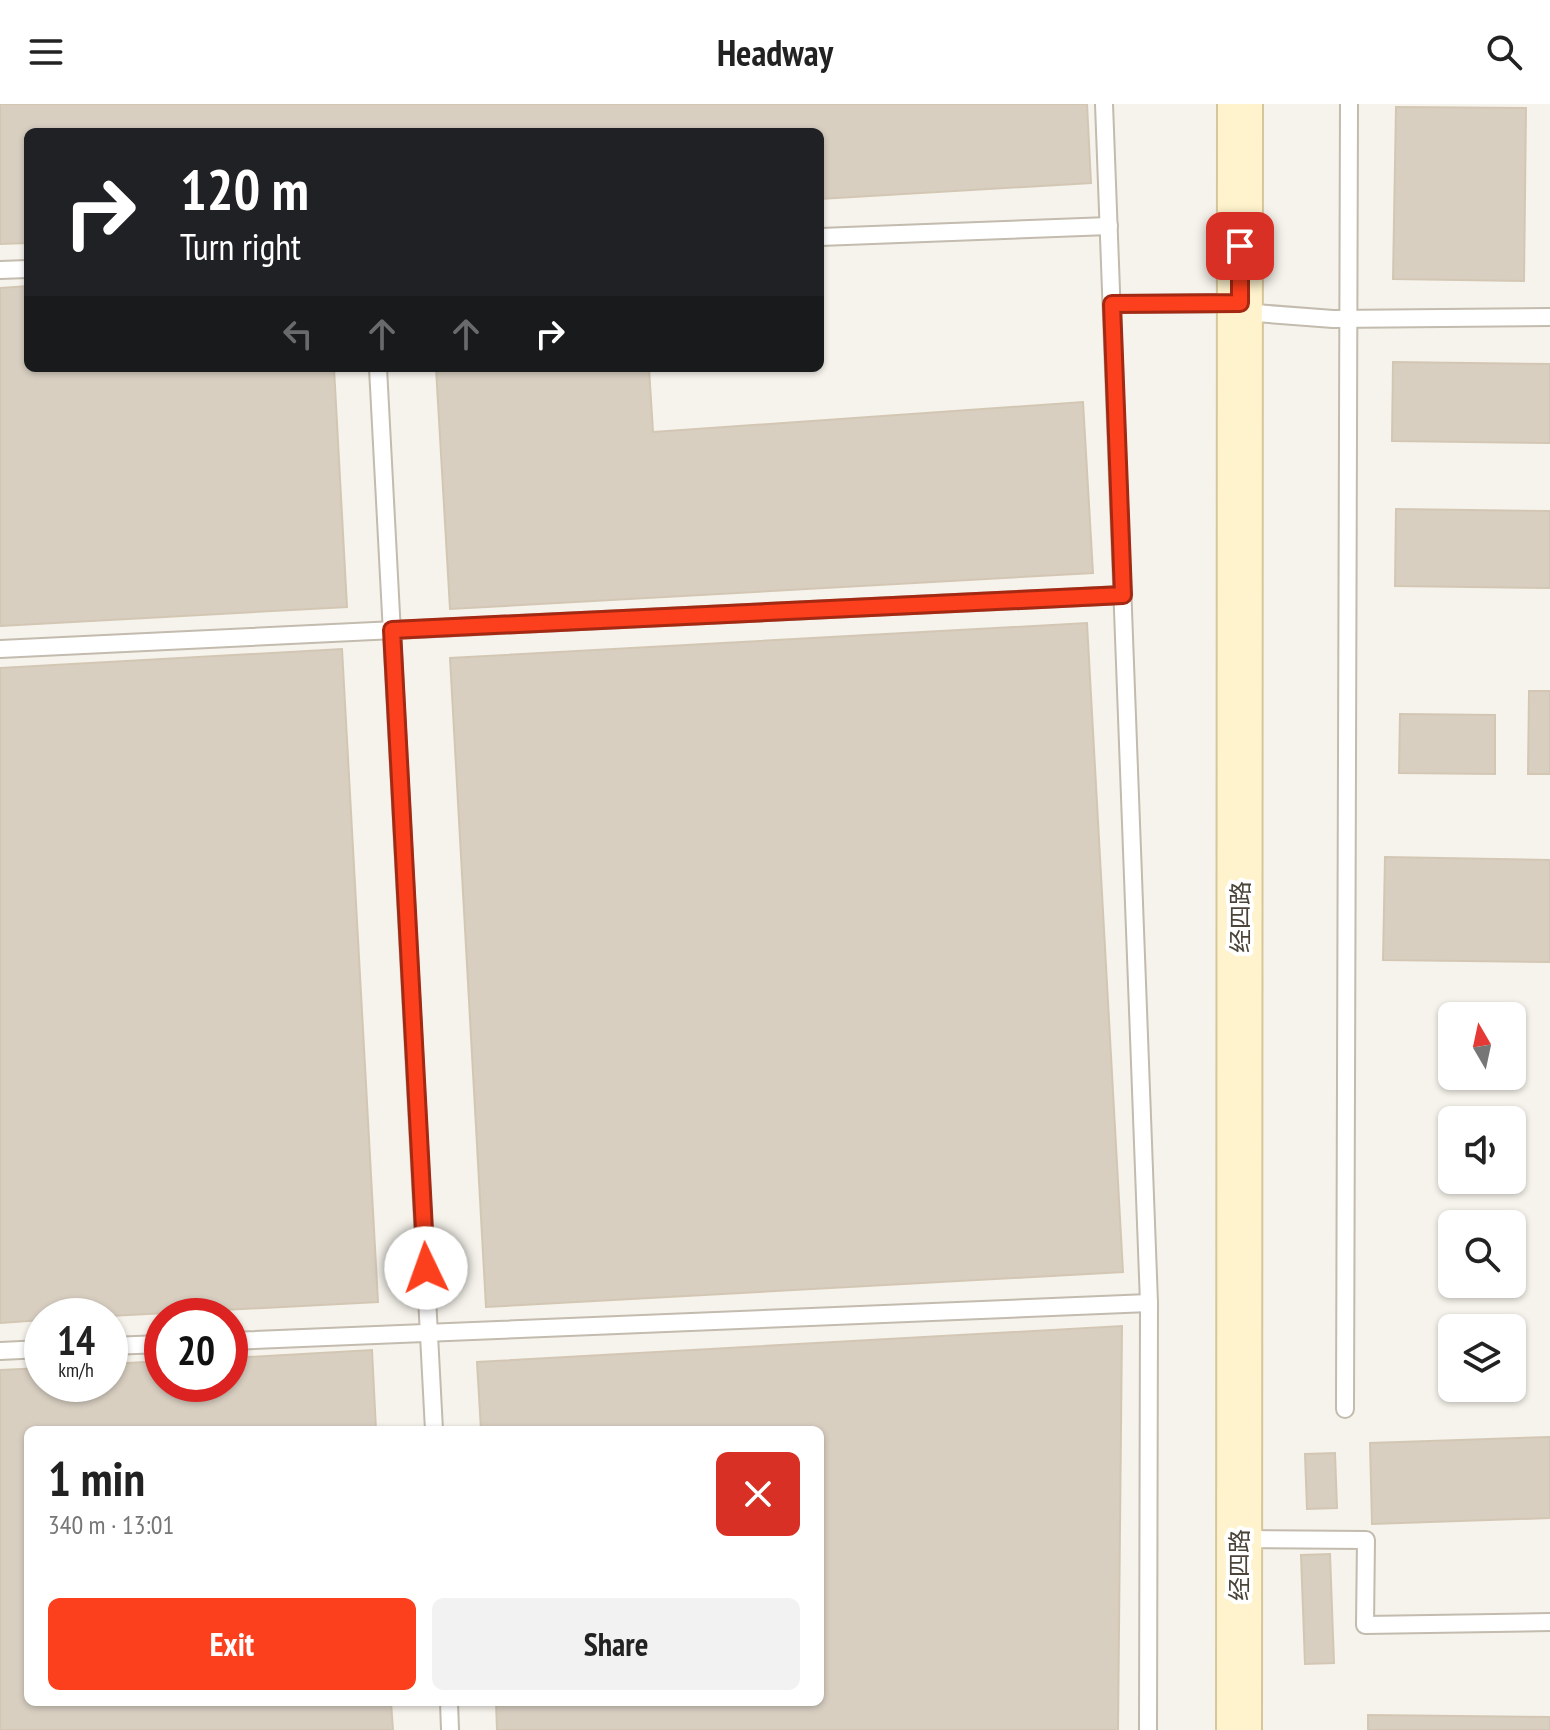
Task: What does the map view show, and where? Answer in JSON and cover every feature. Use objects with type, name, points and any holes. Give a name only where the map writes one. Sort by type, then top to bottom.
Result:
[{"type":"street","name":"经四路","points":[[1239,1730],[1240,104]]},
{"type":"lane","points":[[1104,104],[1149,1303],[1148,1730]]},
{"type":"lane","points":[[1345,1409],[1349,104]]},
{"type":"lane","points":[[824,237],[1109,226]]},
{"type":"lane","points":[[0,270],[24,269]]},
{"type":"lane","points":[[1112,304],[1240,308],[1348,319],[1550,317]]},
{"type":"lane","points":[[378,372],[434,1426]]},
{"type":"lane","points":[[0,649],[1123,595]]},
{"type":"lane","points":[[248,1340],[1149,1303]]},
{"type":"lane","points":[[0,1351],[24,1350]]},
{"type":"lane","points":[[1239,1539],[1366,1540],[1365,1625],[1550,1622]]},
{"type":"lane","points":[[449,1706],[450,1730]]},
{"type":"building","points":[[0,104],[1087,104],[1091,183],[824,199],[824,128],[24,128],[24,243],[0,244]]},
{"type":"building","points":[[1396,107],[1526,108],[1524,281],[1393,279]]},
{"type":"building","points":[[24,286],[24,372],[334,372],[347,607],[0,626],[0,288]]},
{"type":"building","points":[[1393,362],[1550,364],[1550,443],[1392,441]]},
{"type":"building","points":[[436,372],[649,372],[653,432],[1083,402],[1093,573],[450,609]]},
{"type":"building","points":[[1396,509],[1550,511],[1550,588],[1395,586]]},
{"type":"building","points":[[1087,623],[1123,1272],[486,1307],[450,658]]},
{"type":"building","points":[[342,649],[378,1302],[248,1309],[248,1298],[144,1298],[144,1314],[128,1315],[128,1298],[24,1298],[24,1321],[0,1323],[0,668]]},
{"type":"building","points":[[1529,691],[1550,691],[1550,774],[1528,774]]},
{"type":"building","points":[[1400,714],[1495,715],[1495,774],[1399,773]]},
{"type":"building","points":[[1385,857],[1550,860],[1550,962],[1383,960]]},
{"type":"building","points":[[1122,1326],[1118,1730],[497,1730],[496,1706],[824,1706],[824,1426],[481,1426],[477,1362]]},
{"type":"building","points":[[372,1350],[376,1426],[24,1426],[24,1706],[391,1706],[393,1730],[0,1730],[0,1370],[24,1369],[24,1402],[128,1402],[128,1363],[144,1362],[144,1402],[248,1402],[248,1357]]},
{"type":"building","points":[[1550,1437],[1550,1518],[1372,1524],[1370,1443]]},
{"type":"building","points":[[1335,1453],[1337,1508],[1307,1509],[1305,1454]]},
{"type":"building","points":[[1330,1554],[1334,1663],[1305,1664],[1301,1555]]},
{"type":"building","points":[[1368,1715],[1550,1717],[1550,1730],[1368,1730]]},
{"type":"route","points":[[426,1268],[392,630],[1123,595],[1112,304],[1240,303],[1240,246]]}]
